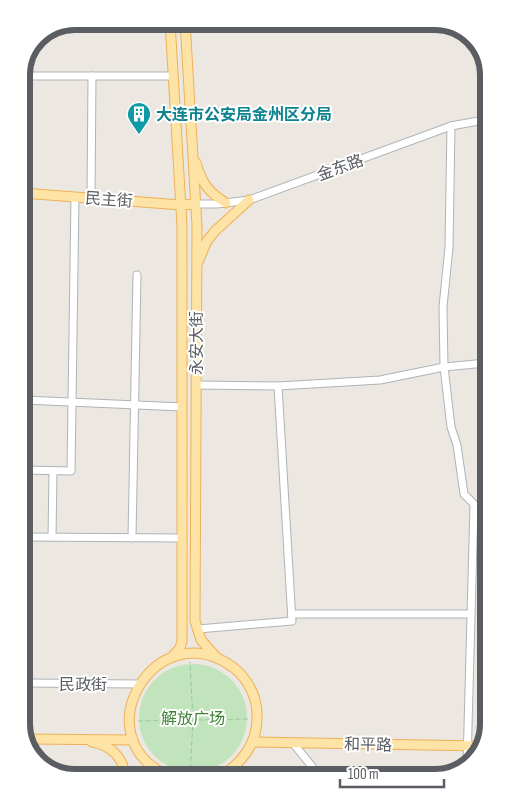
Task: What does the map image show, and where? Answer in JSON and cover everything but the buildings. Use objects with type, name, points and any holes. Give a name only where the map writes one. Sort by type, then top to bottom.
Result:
[{"type":"main road","name":"永安大街","points":[[170,30],[181,205],[182,407],[182,641],[180,648],[172,657]]},
{"type":"main road","name":"永安大街","points":[[185,30],[195,204],[195,621],[201,640],[217,658]]},
{"type":"main road","points":[[192,149],[200,175],[207,188],[213,195],[226,203]]},
{"type":"main road","name":"民主街","points":[[30,194],[181,205],[195,204]]},
{"type":"main road","points":[[196,267],[207,241],[215,231],[249,200]]},
{"type":"main road","points":[[156,769],[146,760],[133,740],[130,721],[132,699],[150,670],[172,657],[190,654],[206,655],[227,663],[244,678],[254,697],[258,719],[253,742],[238,764],[230,769]]},
{"type":"main road","points":[[32,739],[133,740]]},
{"type":"main road","points":[[70,739],[98,743],[109,748],[117,754],[123,769]]},
{"type":"main road","name":"和平路","points":[[253,742],[474,745]]},
{"type":"street","points":[[30,76],[173,76]]},
{"type":"street","points":[[91,198],[92,76]]},
{"type":"street","name":"金东路","points":[[195,204],[249,200],[451,126],[480,121]]},
{"type":"street","points":[[451,126],[449,247],[444,307],[444,366],[451,427],[457,445],[464,494],[474,504],[467,756]]},
{"type":"street","points":[[30,470],[71,471],[75,197]]},
{"type":"street","points":[[132,538],[137,275]]},
{"type":"street","points":[[196,385],[278,386],[380,380],[444,366],[480,363]]},
{"type":"street","points":[[198,629],[292,621],[278,386]]},
{"type":"street","points":[[30,400],[182,407]]},
{"type":"street","points":[[52,538],[53,471]]},
{"type":"street","points":[[30,537],[182,538]]},
{"type":"street","points":[[292,614],[471,614]]},
{"type":"street","name":"民政街","points":[[30,683],[140,684]]},
{"type":"street","points":[[293,743],[314,769]]},
{"type":"path","points":[[190,654],[193,720],[190,769]]},
{"type":"path","points":[[130,721],[258,719]]},
{"type":"green space","name":"解放广场","points":[[182,665],[204,665],[223,673],[238,688],[246,707],[246,729],[238,748],[223,763],[211,769],[175,769],[163,763],[148,748],[140,729],[140,707],[148,688],[163,673]]},
{"type":"place","name":"大连市公安局金州区分局","points":[[139,135]]}]
